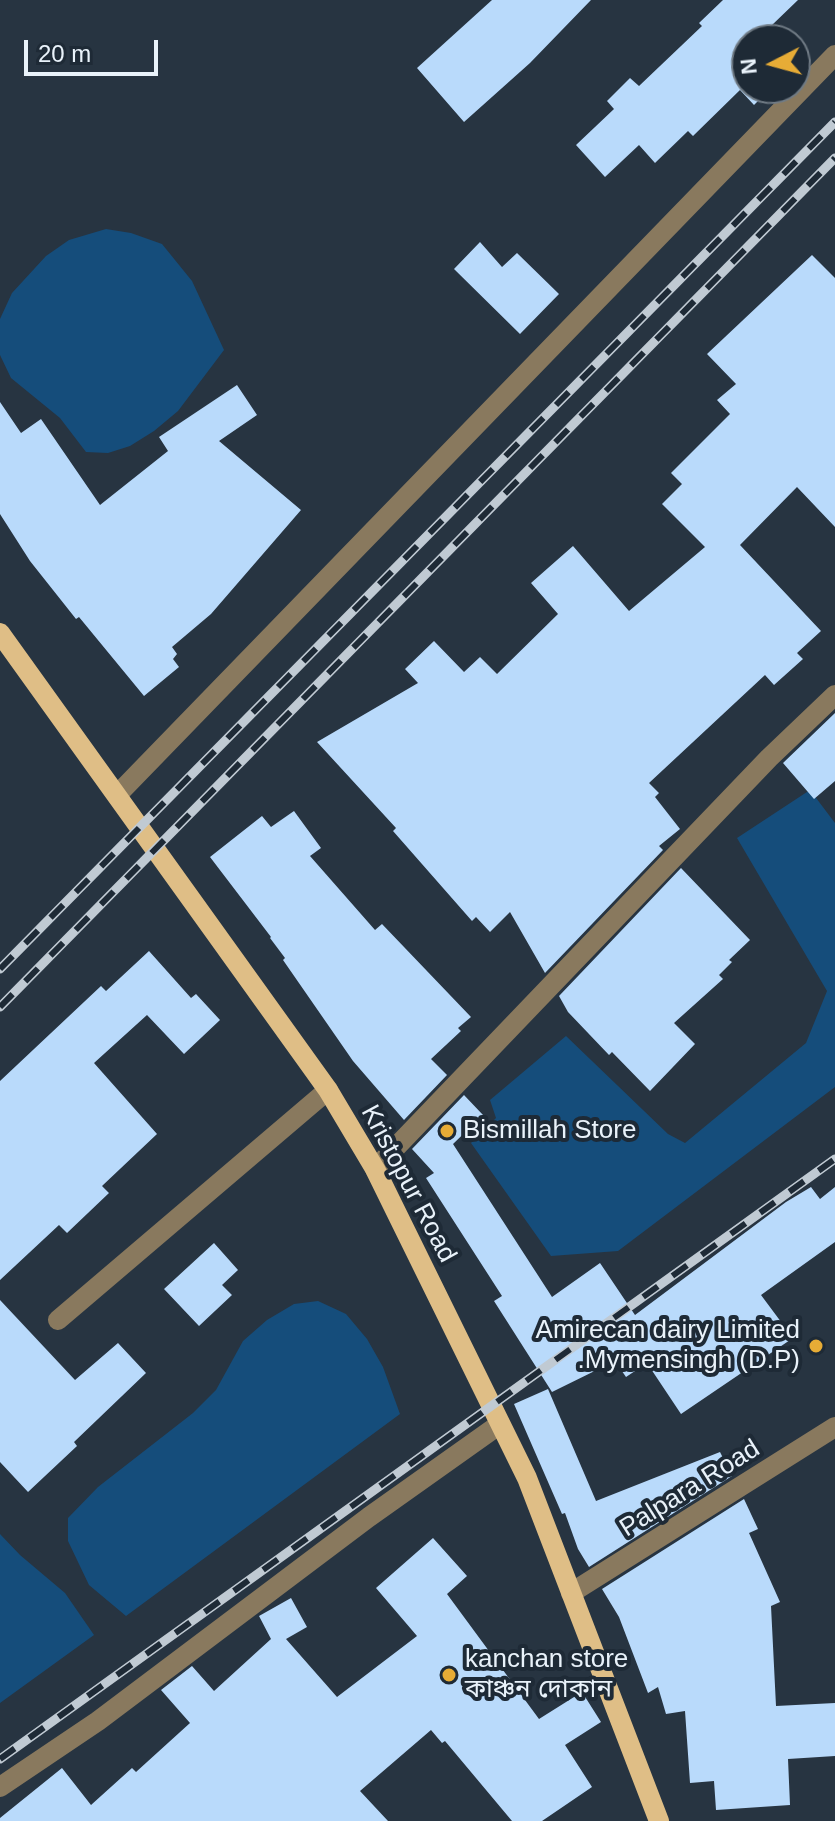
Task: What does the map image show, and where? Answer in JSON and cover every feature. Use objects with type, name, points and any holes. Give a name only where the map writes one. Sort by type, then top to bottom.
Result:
[{"type":"main road","name":"Kristopur Road","points":[[0,633],[328,1090],[375,1169],[527,1478],[662,1820]]},
{"type":"street","points":[[118,794],[835,55]]},
{"type":"street","points":[[375,1169],[769,758],[835,695]]},
{"type":"street","points":[[58,1320],[328,1090]]},
{"type":"street","points":[[0,1787],[98,1721],[369,1517],[500,1424]]},
{"type":"street","name":"Palpara Road","points":[[571,1593],[835,1427]]},
{"type":"water","points":[[106,229],[131,233],[162,244],[192,281],[224,350],[178,411],[130,446],[108,453],[86,452],[60,418],[11,378],[0,355],[0,319],[12,293],[46,256],[69,240]]},
{"type":"water","points":[[810,790],[835,823],[835,1087],[618,1251],[551,1256],[471,1143],[496,1118],[490,1100],[566,1036],[668,1134],[685,1143],[806,1043],[827,991],[737,838]]},
{"type":"water","points":[[318,1301],[346,1314],[367,1339],[383,1367],[400,1414],[126,1616],[89,1585],[68,1541],[68,1518],[98,1487],[193,1413],[216,1390],[243,1341],[267,1320],[294,1304]]},
{"type":"water","points":[[0,1534],[65,1593],[94,1635],[0,1703]]},
{"type":"building","points":[[492,0],[591,0],[530,63],[464,122],[417,68]]},
{"type":"building","points":[[723,0],[798,0],[773,24],[731,24],[731,99],[693,136],[688,131],[655,163],[639,145],[605,177],[576,145],[614,109],[607,101],[630,78],[639,86],[702,26],[699,23]]},
{"type":"building","points":[[480,242],[502,267],[517,253],[559,294],[520,334],[454,269]]},
{"type":"building","points":[[812,255],[835,278],[835,527],[797,487],[740,545],[821,631],[797,653],[803,659],[774,685],[765,675],[649,783],[659,793],[655,797],[680,829],[659,846],[663,850],[545,973],[510,912],[490,932],[476,917],[472,921],[393,831],[396,828],[317,742],[418,683],[405,669],[434,641],[464,672],[480,657],[497,674],[558,614],[531,583],[573,546],[629,611],[705,547],[662,504],[682,484],[671,473],[730,414],[717,400],[736,384],[707,354]]},
{"type":"building","points":[[237,385],[257,415],[219,441],[301,510],[211,614],[172,647],[177,654],[173,659],[179,667],[144,696],[30,561],[0,514],[0,402],[21,433],[41,419],[100,505],[168,451],[159,437]]},
{"type":"building","points":[[835,713],[835,781],[814,799],[783,763]]},
{"type":"building","points":[[294,811],[321,848],[310,856],[375,930],[382,924],[471,1017],[458,1028],[461,1031],[431,1059],[447,1075],[404,1120],[353,1061],[283,960],[285,958],[271,937],[210,857],[262,816],[271,827]]},
{"type":"building","points":[[681,868],[750,940],[729,960],[732,962],[719,975],[723,979],[674,1023],[695,1044],[650,1091],[612,1052],[609,1055],[568,1012],[559,996]]},
{"type":"building","points":[[149,951],[191,998],[196,994],[220,1020],[184,1054],[147,1015],[94,1063],[157,1134],[102,1186],[109,1193],[67,1233],[59,1225],[0,1280],[0,1081],[101,986],[106,991]]},
{"type":"building","points":[[464,1095],[483,1115],[453,1144],[552,1297],[600,1263],[635,1315],[786,1202],[811,1187],[820,1199],[835,1187],[835,1242],[761,1295],[793,1338],[681,1414],[647,1363],[626,1377],[615,1361],[552,1392],[494,1301],[502,1296],[426,1178],[434,1173],[412,1149]]},
{"type":"building","points":[[214,1243],[238,1270],[222,1285],[232,1295],[199,1326],[164,1289]]},
{"type":"building","points":[[0,1300],[75,1380],[118,1343],[146,1373],[74,1442],[77,1446],[28,1492],[0,1462]]},
{"type":"building","points":[[548,1389],[596,1501],[720,1452],[732,1476],[589,1567],[578,1549],[565,1513],[562,1514],[514,1404]]},
{"type":"building","points":[[744,1499],[758,1529],[749,1533],[780,1602],[771,1606],[776,1706],[835,1703],[835,1756],[788,1759],[790,1805],[716,1810],[714,1781],[690,1783],[685,1711],[666,1714],[658,1687],[648,1693],[619,1617],[602,1589]]},
{"type":"building","points":[[433,1538],[467,1576],[447,1594],[539,1719],[582,1692],[601,1722],[565,1745],[592,1787],[542,1821],[512,1821],[445,1741],[442,1743],[431,1730],[360,1791],[388,1821],[0,1821],[62,1768],[91,1805],[132,1768],[136,1772],[190,1723],[161,1690],[192,1666],[214,1691],[271,1639],[259,1616],[291,1598],[307,1627],[286,1639],[337,1697],[417,1636],[376,1588]]},
{"type":"railway","points":[[0,969],[835,122]]},
{"type":"railway","points":[[0,1007],[835,158]]},
{"type":"railway","points":[[0,1759],[835,1159]]},
{"type":"place","name":"Bismillah Store","points":[[447,1131]]},
{"type":"place","name":"Amirecan dairy Limited .Mymensingh (D.P)","points":[[816,1346]]},
{"type":"place","name":"kanchan store কাঞ্চন দোকান","points":[[449,1675]]}]
